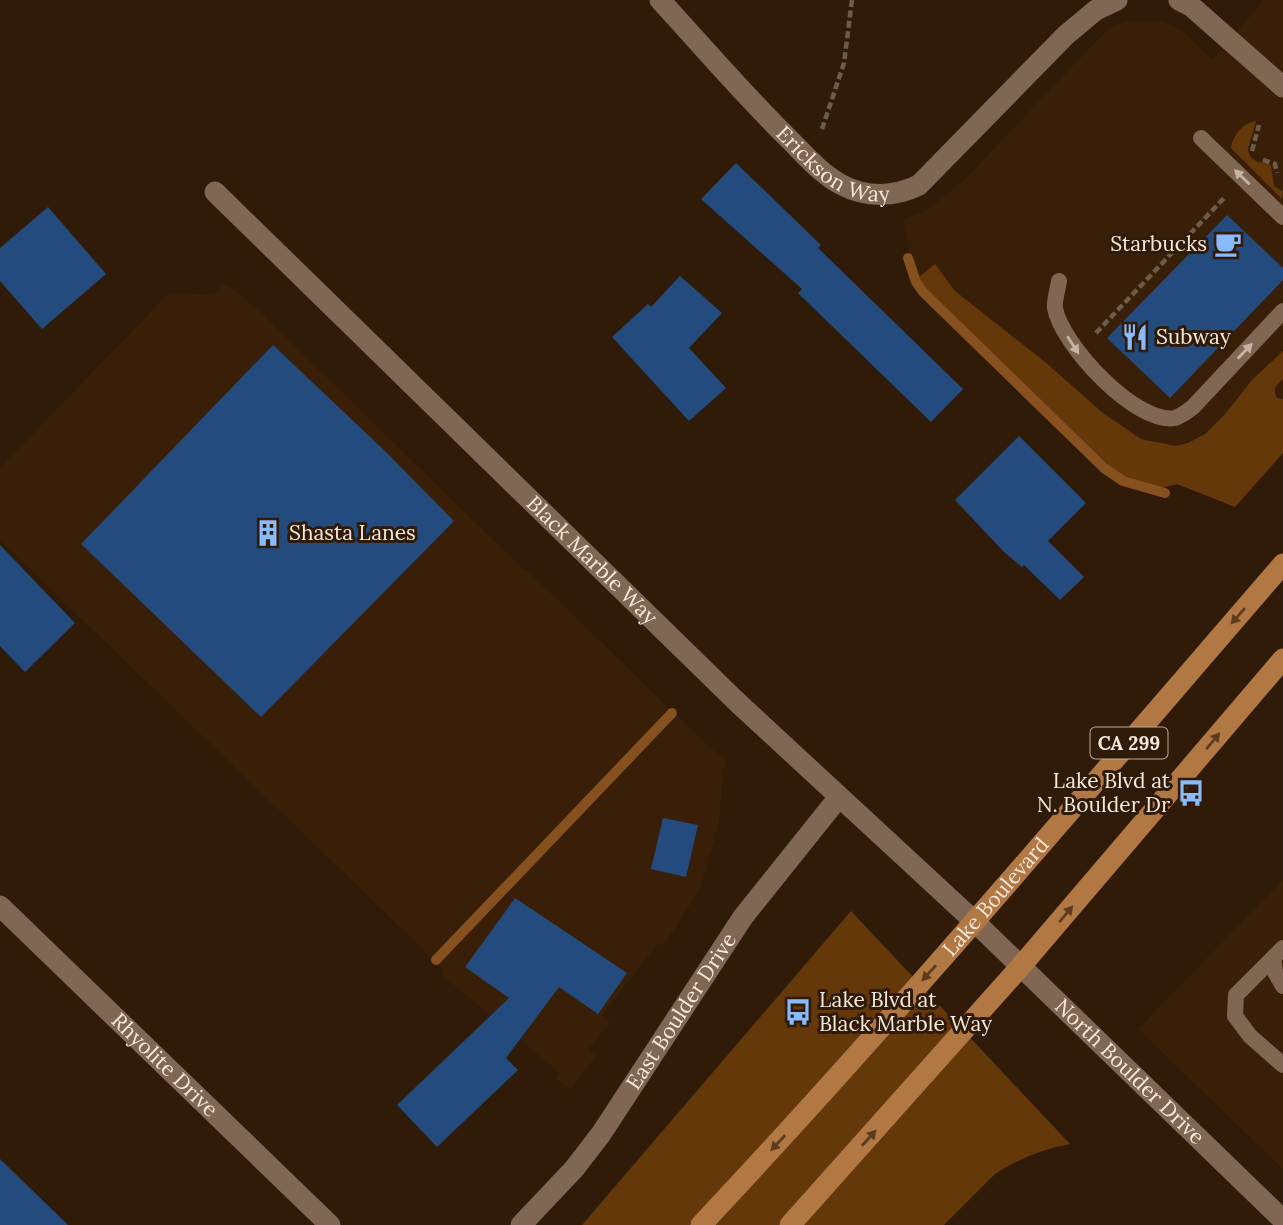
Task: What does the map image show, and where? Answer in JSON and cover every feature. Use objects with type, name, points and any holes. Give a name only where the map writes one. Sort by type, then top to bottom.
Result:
[{"type":"main road","name":"Lake Boulevard","points":[[701,1225],[779,1142],[975,922],[1283,564]]},
{"type":"main road","name":"CA 299","points":[[790,1225],[1021,966],[1283,659]]},
{"type":"street","name":"Erickson Way","points":[[660,0],[761,111],[809,158],[844,186],[872,194],[898,193],[919,185],[1066,35],[1096,10],[1117,0]]},
{"type":"street","points":[[1180,0],[1191,6],[1283,87]]},
{"type":"street","name":"Black Marble Way","points":[[215,192],[545,517],[839,797],[975,922]]},
{"type":"street","name":"East Boulder Drive","points":[[521,1225],[574,1169],[601,1134],[743,917],[839,797]]},
{"type":"street","name":"Rhyolite Drive","points":[[0,906],[330,1225]]},
{"type":"street","name":"North Boulder Drive","points":[[975,922],[1283,1220]]},
{"type":"lane","points":[[1201,138],[1283,217]]},
{"type":"lane","points":[[1059,281],[1055,308],[1066,333],[1082,358],[1108,385],[1139,407],[1173,418],[1194,407],[1283,311]]},
{"type":"lane","points":[[1278,953],[1275,972],[1283,986]]},
{"type":"lane","points":[[1278,953],[1236,995],[1235,1016],[1250,1035],[1283,1065]]},
{"type":"path","points":[[809,158],[828,116],[844,63],[852,0]]},
{"type":"path","points":[[1092,338],[1225,196],[1234,204]]},
{"type":"shaded area","points":[[1264,0],[1283,0],[1283,453],[1235,507],[1177,484],[1161,488],[1126,478],[1107,466],[927,291],[911,258],[903,220],[921,213],[964,180],[1110,27],[1127,21],[1161,21],[1182,30],[1212,60]]},
{"type":"shaded area","points":[[1256,121],[1249,154],[1257,161],[1271,165],[1274,186],[1283,191],[1282,199],[1231,148],[1239,130]]},
{"type":"shaded area","points":[[935,264],[955,291],[1045,362],[1103,413],[1141,439],[1176,446],[1205,434],[1252,380],[1283,351],[1283,379],[1275,392],[1277,398],[1283,399],[1283,453],[1235,507],[1177,484],[1161,488],[1117,474],[927,291],[919,277]]},
{"type":"shaded area","points":[[224,284],[230,286],[262,314],[671,710],[660,720],[662,723],[434,960],[0,540],[0,468],[169,293],[213,295]]},
{"type":"shaded area","points":[[675,714],[727,763],[723,771],[719,823],[700,889],[665,943],[657,945],[602,1015],[610,1022],[588,1050],[596,1056],[570,1090],[556,1078],[560,1073],[442,975],[442,967],[437,963]]},
{"type":"shaded area","points":[[1283,880],[1283,1169],[1138,1029]]},
{"type":"shaded area","points":[[851,911],[1070,1144],[1031,1155],[995,1174],[944,1225],[582,1225]]},
{"type":"building","points":[[736,163],[821,245],[818,248],[963,389],[931,422],[798,293],[802,289],[701,199]]},
{"type":"building","points":[[48,207],[106,274],[42,329],[0,281],[0,248]]},
{"type":"building","points":[[1227,215],[1283,268],[1283,280],[1170,398],[1107,338]]},
{"type":"building","points":[[680,276],[722,313],[689,348],[726,388],[689,421],[612,337],[648,304],[651,307]]},
{"type":"building","name":"Shasta Lanes","points":[[273,345],[454,521],[261,717],[81,544]]},
{"type":"building","points":[[1019,436],[1086,503],[1048,541],[1084,577],[1060,600],[1024,565],[1022,567],[1004,552],[955,500]]},
{"type":"building","points":[[0,545],[75,623],[25,672],[0,646]]},
{"type":"building","points":[[663,818],[698,825],[686,877],[651,869]]},
{"type":"building","points":[[515,898],[627,973],[598,1014],[559,987],[506,1058],[518,1070],[437,1147],[397,1105],[509,998],[465,967]]},
{"type":"building","points":[[0,1159],[68,1225],[0,1225]]},
{"type":"waterway","points":[[908,258],[916,282],[923,292],[1104,468],[1123,481],[1165,493]]},
{"type":"waterway","points":[[436,960],[672,713]]},
{"type":"place","name":"Starbucks","points":[[1228,244]]},
{"type":"place","name":"Subway","points":[[1135,337]]},
{"type":"place","name":"Shasta Lanes","points":[[268,533]]},
{"type":"place","name":"Lake Blvd at N. Boulder Dr","points":[[1191,793]]},
{"type":"place","name":"Lake Blvd at Black Marble Way","points":[[798,1012]]}]
